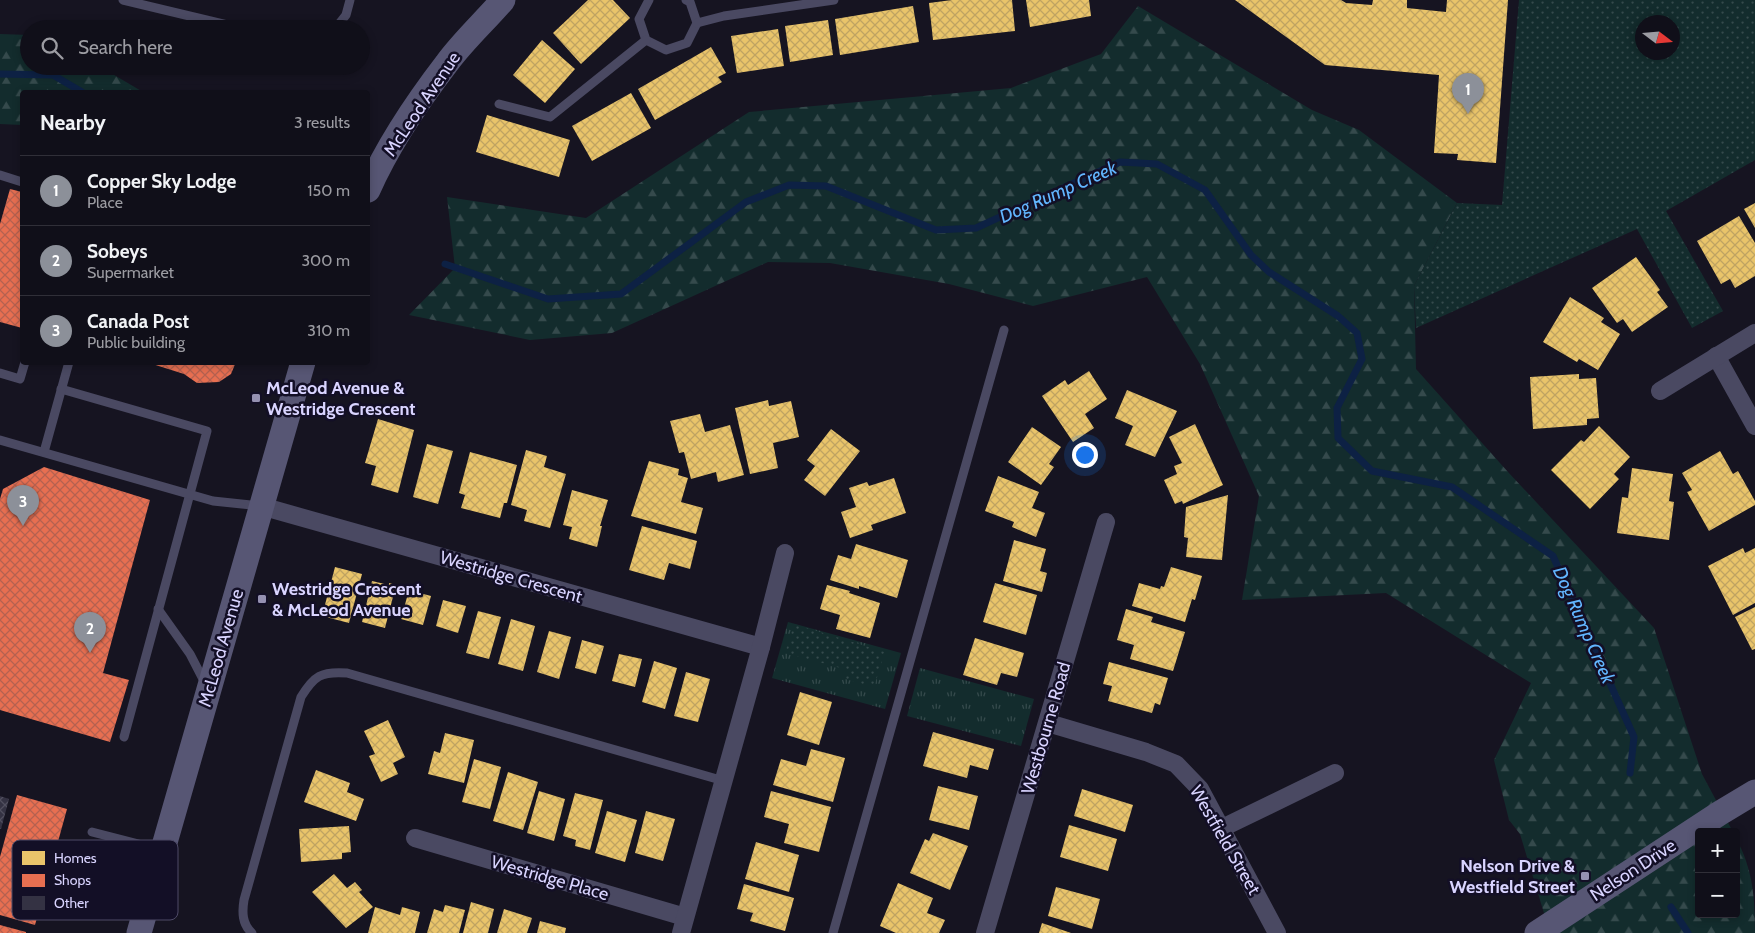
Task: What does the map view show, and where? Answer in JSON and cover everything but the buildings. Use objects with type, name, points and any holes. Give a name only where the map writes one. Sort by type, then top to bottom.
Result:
[{"type":"street","name":"McLeod Avenue","points":[[370,185],[406,121],[448,62],[503,0]]},
{"type":"street","points":[[1660,391],[1755,333]]},
{"type":"street","points":[[1716,356],[1755,426]]},
{"type":"street","name":"McLeod Avenue","points":[[165,840],[302,365]]},
{"type":"street","name":"Westridge Crescent","points":[[261,506],[761,648]]},
{"type":"street","name":"Westbourne Road","points":[[985,933],[1106,522]]},
{"type":"street","points":[[683,925],[761,648],[785,553]]},
{"type":"street","name":"Westfield Street","points":[[1048,723],[1146,752],[1176,764],[1200,789],[1277,933]]},
{"type":"street","points":[[1222,828],[1335,773]]},
{"type":"street","name":"Nelson Drive","points":[[1537,933],[1755,792]]},
{"type":"street","name":"Westridge Place","points":[[415,838],[683,925]]},
{"type":"street","name":"McLeod Avenue","points":[[139,933],[143,920]]},
{"type":"lane","points":[[123,0],[206,20]]},
{"type":"lane","points":[[342,20],[346,15],[350,0]]},
{"type":"lane","points":[[649,0],[639,19],[646,40],[666,50],[687,43],[697,23],[689,1]]},
{"type":"lane","points":[[697,23],[724,16],[834,0]]},
{"type":"lane","points":[[499,104],[550,117],[646,40]]},
{"type":"lane","points":[[0,175],[20,181]]},
{"type":"lane","points":[[832,933],[1004,330]]},
{"type":"lane","points":[[0,373],[20,379],[24,365]]},
{"type":"lane","points":[[44,452],[68,365]]},
{"type":"lane","points":[[61,389],[207,431],[124,737]]},
{"type":"lane","points":[[0,440],[213,501],[261,506]]},
{"type":"lane","points":[[158,609],[190,654],[209,691]]},
{"type":"lane","points":[[252,933],[248,930],[242,915],[244,900],[301,697],[310,683],[322,674],[346,673],[724,781]]},
{"type":"lane","points":[[92,832],[123,840]]},
{"type":"green space","points":[[1519,0],[1755,0],[1755,160],[1666,211],[1723,311],[1692,328],[1637,229],[1416,328],[1414,286],[1457,203],[1502,205]]},
{"type":"green space","points":[[1138,6],[1312,110],[1359,130],[1457,203],[1414,286],[1416,369],[1508,472],[1654,628],[1702,774],[1731,828],[1695,828],[1695,918],[1740,918],[1740,846],[1752,884],[1755,933],[1550,933],[1520,834],[1509,820],[1494,760],[1531,683],[1386,593],[1242,600],[1259,496],[1200,364],[1147,277],[1033,306],[949,284],[830,263],[768,262],[612,333],[530,340],[409,315],[455,268],[447,197],[586,218],[749,112],[1011,88],[1101,54]]},
{"type":"green space","points":[[0,34],[20,35],[20,75],[114,75],[140,90],[20,90],[20,125],[0,124]]},
{"type":"green space","points":[[788,622],[901,653],[885,709],[772,678]]},
{"type":"green space","points":[[794,624],[885,652],[874,687],[845,679],[848,670],[785,653]]},
{"type":"green space","points":[[920,668],[1034,699],[1021,746],[907,716]]},
{"type":"waterway","name":"Dog Rump Creek","points":[[0,74],[20,74]]},
{"type":"waterway","name":"Dog Rump Creek","points":[[53,75],[79,90]]},
{"type":"waterway","name":"Dog Rump Creek","points":[[445,264],[548,299],[621,294],[746,202],[789,185],[826,186],[936,230],[976,228],[1120,162],[1157,164],[1205,190],[1251,255],[1269,272],[1338,316],[1357,333],[1362,359],[1337,408],[1338,438],[1372,471],[1452,487],[1553,556],[1634,737],[1630,773]]},
{"type":"waterway","points":[[1671,907],[1688,933]]},
{"type":"place","name":"Copper Sky Lodge","points":[[1468,114]]},
{"type":"place","name":"McLeod Avenue & Westridge Crescent","points":[[256,398]]},
{"type":"place","name":"Canada Post","points":[[23,526]]},
{"type":"place","name":"Westridge Crescent & McLeod Avenue","points":[[262,599]]},
{"type":"place","name":"Sobeys","points":[[90,653]]},
{"type":"place","name":"Nelson Drive & Westfield Street","points":[[1585,876]]}]
